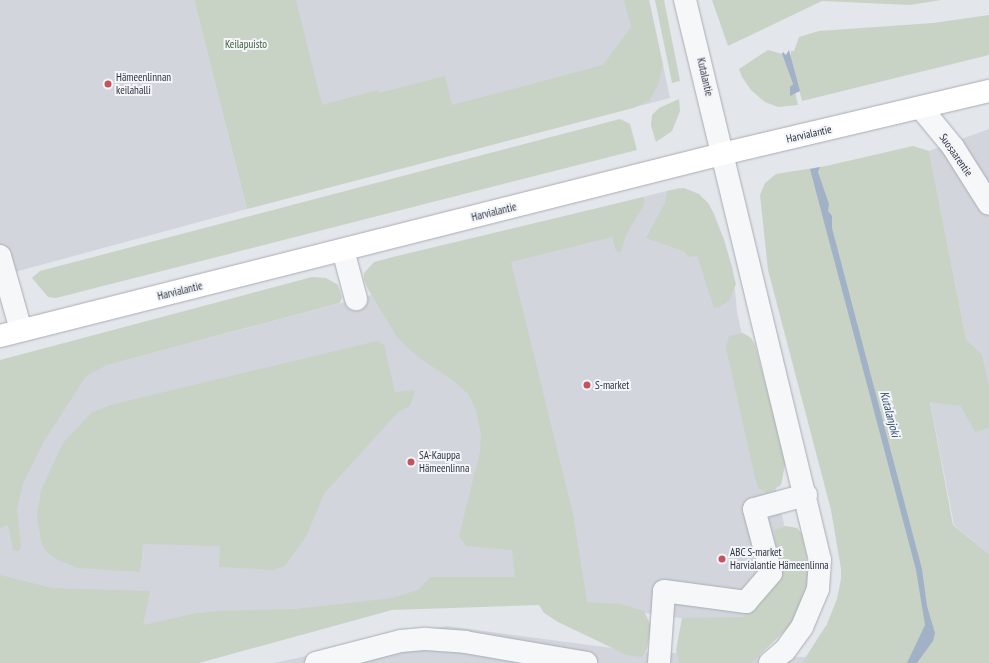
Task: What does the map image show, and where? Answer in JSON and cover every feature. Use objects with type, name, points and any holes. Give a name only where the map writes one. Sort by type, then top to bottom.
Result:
[{"type":"main road","name":"Harvialantie","points":[[0,336],[722,154],[989,91]]},
{"type":"street","name":"Kutalantie","points":[[685,0],[706,77],[722,154],[806,495],[820,560],[818,588],[802,627],[785,650],[770,663]]},
{"type":"street","name":"Suosaarentie","points":[[921,108],[953,148],[989,204]]},
{"type":"street","points":[[343,250],[356,299]]},
{"type":"street","points":[[0,256],[21,330]]},
{"type":"street","points":[[659,663],[664,591],[746,602],[771,573],[754,509],[806,495]]},
{"type":"street","points":[[316,663],[382,645],[426,640],[465,642],[586,663]]},
{"type":"shaded area","points":[[0,0],[194,0],[247,209],[0,276]]},
{"type":"shaded area","points":[[276,0],[649,0],[670,98],[321,189]]},
{"type":"shaded area","points":[[989,129],[989,384],[982,354],[966,339],[929,151]]},
{"type":"shaded area","points":[[679,188],[694,192],[706,201],[714,213],[733,269],[737,312],[798,587],[748,628],[564,601],[191,614],[78,641],[0,648],[0,393],[482,266],[477,238]]},
{"type":"shaded area","points":[[930,401],[960,406],[975,431],[989,428],[989,554],[954,525]]},
{"type":"shaded area","points":[[446,626],[642,652],[807,657],[812,663],[274,663]]},
{"type":"green space","name":"Keilapuisto","points":[[194,0],[296,0],[322,105],[378,90],[379,93],[445,76],[452,105],[603,65],[631,27],[624,0],[649,0],[663,65],[658,85],[649,101],[633,108],[247,209]]},
{"type":"green space","points":[[655,0],[664,0],[680,81],[672,83]]},
{"type":"green space","points":[[712,0],[941,0],[910,5],[822,1],[728,46]]},
{"type":"green space","points":[[989,15],[989,55],[802,101],[791,59],[791,51],[794,51],[799,37],[819,31],[933,23]]},
{"type":"green space","points":[[768,50],[782,54],[793,84],[791,95],[795,92],[798,105],[778,107],[765,102],[751,90],[742,77],[739,69]]},
{"type":"green space","points":[[679,99],[680,111],[672,131],[656,142],[651,126],[652,115],[659,108]]},
{"type":"green space","points":[[620,119],[630,124],[637,150],[56,298],[48,297],[32,278],[40,271]]},
{"type":"green space","points":[[913,146],[929,151],[966,339],[982,354],[989,384],[989,428],[975,432],[960,406],[930,402],[953,525],[989,554],[989,663],[802,663],[827,624],[837,599],[841,579],[841,569],[831,510],[768,270],[760,195],[765,183],[776,174],[826,166]]},
{"type":"green space","points":[[684,188],[699,194],[709,204],[724,240],[736,284],[729,301],[719,307],[714,308],[697,256],[689,257],[683,251],[646,238],[665,203],[667,191]]},
{"type":"green space","points":[[644,197],[644,205],[626,235],[621,252],[616,251],[612,237],[511,262],[573,514],[587,602],[620,604],[644,611],[651,626],[647,649],[642,657],[627,655],[558,622],[544,613],[539,605],[392,610],[199,663],[0,663],[0,575],[52,588],[150,591],[143,625],[191,614],[216,611],[295,609],[392,598],[418,590],[430,577],[515,577],[512,550],[466,546],[459,536],[480,452],[481,435],[476,410],[468,394],[451,379],[418,357],[397,337],[369,291],[364,280],[364,273],[374,262]]},
{"type":"green space","points":[[312,277],[326,278],[338,285],[342,297],[340,303],[107,365],[86,376],[43,443],[23,484],[17,509],[21,547],[19,551],[13,550],[8,525],[0,528],[0,360]]},
{"type":"green space","points":[[743,333],[751,338],[755,345],[786,460],[781,485],[768,493],[758,488],[755,478],[726,348],[729,336]]},
{"type":"green space","points":[[377,341],[384,345],[395,392],[415,390],[410,406],[398,412],[324,494],[307,535],[285,566],[273,570],[219,567],[220,546],[143,544],[140,572],[78,568],[56,559],[46,551],[41,542],[37,515],[41,490],[63,443],[92,412],[114,404]]},
{"type":"green space","points":[[786,526],[797,528],[802,534],[809,567],[806,592],[792,624],[751,663],[679,663],[676,650],[682,618],[743,617],[779,564],[774,530]]},
{"type":"water","points":[[789,50],[800,91],[790,96],[790,87],[793,84],[782,54],[783,52],[786,55]]},
{"type":"water","points":[[820,167],[818,172],[829,204],[828,211],[832,216],[832,228],[922,569],[927,606],[935,633],[933,641],[917,663],[907,663],[925,625],[916,570],[810,169]]},
{"type":"place","name":"Hämeenlinnan keilahalli","points":[[108,84]]},
{"type":"place","name":"S-market","points":[[587,385]]},
{"type":"place","name":"SA-Kauppa Hämeenlinna","points":[[411,462]]},
{"type":"place","name":"ABC S-market Harvialantie Hämeenlinna","points":[[722,559]]},
{"type":"water label","name":"Kutalanjoki","points":[[890,414]]}]
